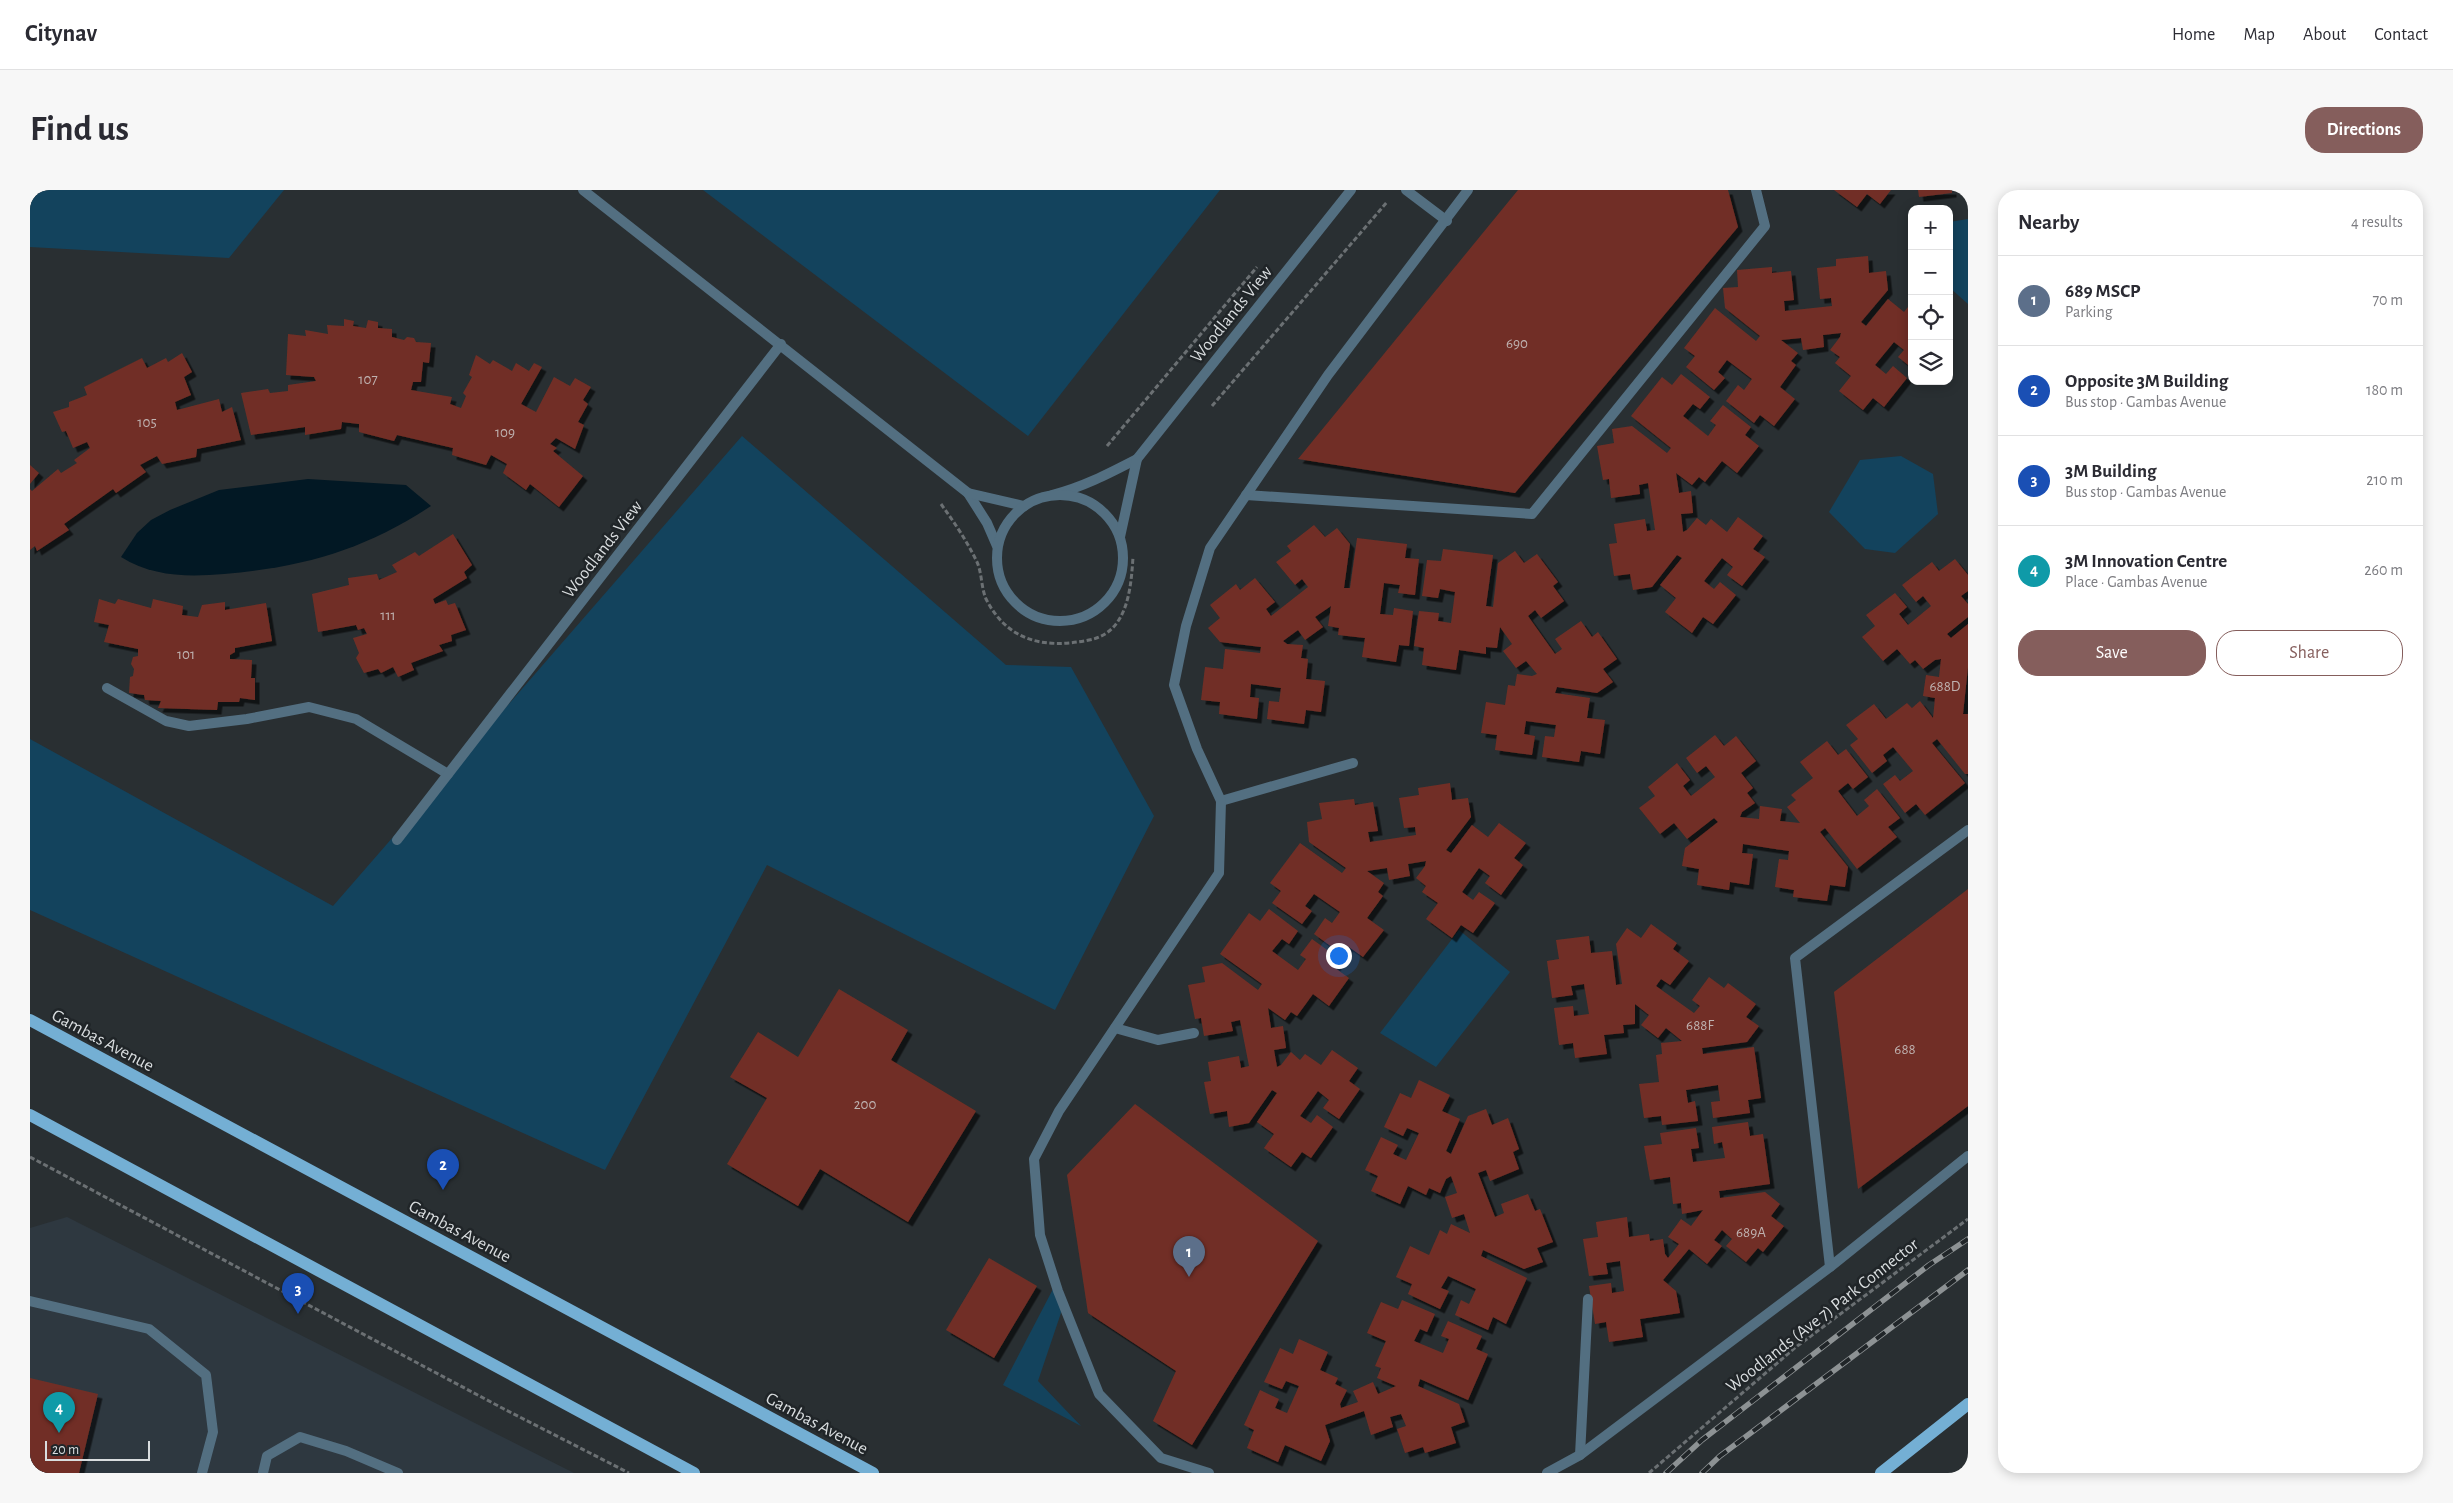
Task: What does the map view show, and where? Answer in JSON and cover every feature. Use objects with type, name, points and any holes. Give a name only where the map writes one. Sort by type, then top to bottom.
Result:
[{"type":"main road","name":"Gambas Avenue","points":[[30,1020],[873,1473]]},
{"type":"main road","points":[[30,1115],[694,1473]]},
{"type":"main road","points":[[1881,1473],[1968,1404]]},
{"type":"street","name":"Woodlands View","points":[[583,190],[968,493],[987,523],[998,546]]},
{"type":"street","name":"Woodlands View","points":[[1136,459],[1120,537],[1124,565],[1119,581],[1108,599],[1085,616],[1074,620],[1039,618],[1020,607],[1008,594],[998,574],[998,546],[1008,521],[1024,506],[1097,480],[1136,459],[1351,190]]},
{"type":"street","points":[[1406,190],[1446,221]]},
{"type":"street","points":[[1209,1473],[1161,1458],[1099,1394],[1058,1291],[1040,1235],[1034,1159],[1059,1111],[1219,873],[1221,801],[1197,749],[1174,685],[1186,626],[1210,548],[1328,375],[1468,190]]},
{"type":"street","points":[[1246,495],[1532,514],[1765,226],[1756,190]]},
{"type":"street","name":"Woodlands View","points":[[397,840],[780,344]]},
{"type":"street","name":"Woodlands View","points":[[968,493],[1024,506]]},
{"type":"street","name":"Woodlands View","points":[[1052,495],[1076,497],[1098,507],[1107,514],[1120,537]]},
{"type":"street","points":[[107,688],[166,721],[189,726],[247,719],[309,707],[318,709],[356,719],[448,774]]},
{"type":"street","points":[[1221,801],[1353,763]]},
{"type":"street","points":[[1830,1267],[1795,958],[1968,830]]},
{"type":"street","points":[[1114,1028],[1158,1040],[1194,1033]]},
{"type":"street","points":[[1547,1473],[1580,1456],[1830,1267],[1968,1156]]},
{"type":"street","points":[[1580,1456],[1588,1299]]},
{"type":"street","points":[[30,1301],[149,1329],[206,1375],[213,1432],[202,1473]]},
{"type":"street","points":[[263,1473],[267,1456],[300,1438],[346,1451],[398,1473]]},
{"type":"path","points":[[1209,410],[1390,198]]},
{"type":"path","points":[[1105,448],[1258,266]]},
{"type":"path","points":[[938,500],[958,529],[978,564],[986,598],[1003,624],[1027,640],[1056,645],[1091,640],[1106,633],[1126,609],[1130,590],[1133,553]]},
{"type":"path","points":[[30,1157],[504,1409],[629,1473]]},
{"type":"path","name":"Woodlands (Ave 7) Park Connector","points":[[1649,1473],[1796,1348],[1968,1219]]},
{"type":"shaded area","points":[[30,190],[284,190],[229,258],[30,247]]},
{"type":"shaded area","points":[[703,190],[1220,190],[1028,436]]},
{"type":"shaded area","points":[[1968,219],[1968,304],[1953,291],[1953,221]]},
{"type":"shaded area","points":[[742,436],[1006,665],[1071,667],[1154,816],[1055,1010],[767,865],[605,1170],[30,910],[30,739],[333,906]]},
{"type":"shaded area","points":[[1901,456],[1933,474],[1938,514],[1895,553],[1865,549],[1829,512],[1860,460]]},
{"type":"shaded area","points":[[308,479],[406,485],[431,506],[382,534],[357,545],[332,554],[281,567],[224,574],[184,575],[146,569],[121,557],[137,533],[151,520],[170,510],[219,490]]},
{"type":"shaded area","points":[[1459,930],[1510,972],[1436,1067],[1380,1033]]},
{"type":"shaded area","points":[[67,1217],[574,1473],[30,1473],[30,1228]]},
{"type":"shaded area","points":[[1053,1289],[1063,1307],[1038,1381],[1081,1426],[1003,1385]]},
{"type":"building","points":[[1518,190],[1728,190],[1738,227],[1515,493],[1298,459]]},
{"type":"building","points":[[1834,190],[1891,190],[1880,204],[1867,194],[1857,207]]},
{"type":"building","points":[[1918,190],[1952,190],[1952,193],[1919,197]]},
{"type":"building","points":[[1868,256],[1869,273],[1886,271],[1888,290],[1861,322],[1866,326],[1888,299],[1904,312],[1908,307],[1908,365],[1898,357],[1904,350],[1894,342],[1875,365],[1886,374],[1893,366],[1907,378],[1884,407],[1873,398],[1863,410],[1839,391],[1851,376],[1835,363],[1840,357],[1830,350],[1841,333],[1823,335],[1824,347],[1803,350],[1801,338],[1781,340],[1798,353],[1791,361],[1796,365],[1780,387],[1795,399],[1774,426],[1760,415],[1754,423],[1726,401],[1738,385],[1744,390],[1752,379],[1727,360],[1718,372],[1725,378],[1714,390],[1686,367],[1695,356],[1684,348],[1715,308],[1756,341],[1760,336],[1725,308],[1723,288],[1738,287],[1737,270],[1772,267],[1772,273],[1791,271],[1794,300],[1784,301],[1785,311],[1832,306],[1831,298],[1820,299],[1817,268],[1836,266],[1836,259]]},
{"type":"building","points":[[344,319],[354,321],[353,326],[366,328],[368,320],[378,322],[378,328],[392,329],[392,337],[404,340],[407,337],[414,338],[416,342],[431,343],[429,363],[423,362],[421,382],[413,382],[411,390],[452,397],[450,404],[461,408],[466,396],[463,393],[472,377],[469,375],[476,355],[490,364],[493,360],[512,371],[516,363],[529,371],[534,363],[542,367],[521,404],[536,412],[554,377],[570,386],[575,378],[591,387],[583,400],[588,404],[578,422],[584,425],[575,449],[556,438],[550,444],[557,448],[553,451],[583,476],[559,507],[530,484],[526,490],[503,473],[507,464],[491,455],[486,465],[452,455],[453,448],[397,435],[394,441],[359,432],[359,424],[342,422],[341,429],[305,435],[305,427],[251,435],[241,393],[268,389],[270,393],[288,391],[288,385],[316,381],[314,377],[286,375],[288,334],[306,336],[305,330],[328,334],[327,325],[344,326]]},
{"type":"building","points":[[182,353],[192,372],[184,377],[191,395],[175,402],[177,410],[219,399],[222,412],[232,407],[241,440],[197,449],[196,457],[162,464],[157,456],[140,465],[146,472],[116,493],[113,489],[64,524],[69,530],[37,551],[35,546],[30,550],[30,489],[32,491],[58,469],[61,473],[77,463],[74,460],[90,448],[87,442],[73,448],[66,431],[62,432],[53,412],[69,407],[69,402],[87,395],[84,387],[142,358],[147,368],[166,358],[168,362]]},
{"type":"building","points":[[1681,374],[1710,397],[1700,409],[1693,404],[1683,416],[1708,436],[1716,425],[1710,421],[1723,405],[1751,427],[1745,435],[1759,446],[1737,473],[1722,461],[1705,482],[1699,477],[1692,485],[1676,473],[1679,493],[1691,491],[1693,513],[1681,514],[1683,532],[1697,518],[1706,525],[1711,519],[1727,532],[1738,517],[1763,536],[1753,549],[1765,557],[1742,586],[1727,575],[1733,567],[1722,558],[1704,581],[1714,589],[1720,582],[1736,595],[1713,624],[1703,617],[1692,633],[1665,612],[1676,598],[1660,585],[1682,558],[1677,555],[1652,587],[1633,590],[1630,574],[1614,576],[1609,544],[1617,543],[1614,524],[1645,519],[1647,531],[1655,530],[1648,483],[1639,485],[1640,494],[1611,498],[1609,479],[1603,480],[1597,446],[1614,443],[1612,429],[1632,426],[1667,453],[1671,448],[1631,416],[1662,377],[1672,385]]},
{"type":"building","points":[[30,465],[39,473],[30,484]]},
{"type":"building","points":[[1314,525],[1325,537],[1337,528],[1350,544],[1344,588],[1350,588],[1357,538],[1407,544],[1405,558],[1419,559],[1415,595],[1398,593],[1400,585],[1384,583],[1380,614],[1393,615],[1394,608],[1413,611],[1409,646],[1399,645],[1396,662],[1362,657],[1365,638],[1338,635],[1339,628],[1328,626],[1331,606],[1315,617],[1323,627],[1305,640],[1298,630],[1283,641],[1287,644],[1303,645],[1301,658],[1308,659],[1306,679],[1325,681],[1321,712],[1306,710],[1304,724],[1267,719],[1269,701],[1279,702],[1281,688],[1251,684],[1250,697],[1259,698],[1257,719],[1219,714],[1220,702],[1201,700],[1205,667],[1223,669],[1225,649],[1260,653],[1261,647],[1220,642],[1208,628],[1220,618],[1210,605],[1236,584],[1240,590],[1255,578],[1275,602],[1266,609],[1271,616],[1308,587],[1302,579],[1295,585],[1276,562],[1291,551],[1287,546]]},
{"type":"building","points":[[453,534],[472,565],[464,572],[467,578],[433,599],[435,604],[446,600],[448,605],[455,603],[466,630],[451,635],[452,641],[439,645],[443,651],[411,663],[414,670],[398,677],[393,667],[381,673],[378,669],[364,673],[356,658],[359,653],[353,638],[367,634],[364,628],[358,630],[356,625],[318,632],[312,594],[349,585],[348,578],[377,574],[379,580],[397,572],[392,565],[415,552],[419,556]]},
{"type":"building","points":[[1443,549],[1493,555],[1486,606],[1493,607],[1498,563],[1515,551],[1524,563],[1537,554],[1558,582],[1553,586],[1564,601],[1541,618],[1535,610],[1528,616],[1555,654],[1562,649],[1555,639],[1581,621],[1592,637],[1598,632],[1617,659],[1603,669],[1613,682],[1597,693],[1557,687],[1555,693],[1590,698],[1587,718],[1605,720],[1600,754],[1581,751],[1579,762],[1542,757],[1545,736],[1554,737],[1556,725],[1526,721],[1524,734],[1535,736],[1532,755],[1495,750],[1497,735],[1481,733],[1486,702],[1505,705],[1508,685],[1515,686],[1517,674],[1532,676],[1537,674],[1526,661],[1516,668],[1503,651],[1512,644],[1500,627],[1497,648],[1486,647],[1486,654],[1459,650],[1456,670],[1422,665],[1424,648],[1414,646],[1419,611],[1439,613],[1438,621],[1451,623],[1455,592],[1440,589],[1438,598],[1422,596],[1427,560],[1441,561]]},
{"type":"building","points":[[1955,559],[1968,575],[1968,591],[1961,596],[1968,604],[1968,617],[1947,634],[1951,638],[1968,624],[1968,667],[1963,714],[1968,714],[1968,774],[1965,774],[1937,739],[1932,743],[1965,783],[1925,815],[1916,804],[1905,813],[1883,784],[1895,775],[1900,781],[1913,771],[1893,747],[1883,755],[1887,761],[1872,773],[1850,745],[1858,739],[1846,725],[1874,704],[1886,719],[1907,703],[1912,708],[1920,701],[1933,718],[1935,698],[1923,696],[1926,675],[1939,677],[1941,659],[1935,660],[1923,669],[1915,660],[1910,664],[1897,649],[1883,661],[1862,637],[1875,626],[1866,615],[1895,593],[1907,607],[1899,614],[1908,625],[1931,606],[1923,596],[1916,602],[1902,585],[1932,562],[1939,571]]},
{"type":"building","points":[[99,599],[115,604],[118,599],[151,608],[153,599],[183,606],[182,615],[198,617],[202,605],[225,602],[225,610],[266,603],[272,641],[235,648],[235,652],[230,655],[230,659],[252,660],[251,678],[255,678],[255,700],[240,698],[239,702],[218,702],[217,710],[158,708],[161,701],[145,700],[144,695],[129,693],[130,677],[133,676],[134,669],[131,664],[133,657],[138,656],[138,649],[104,642],[109,625],[94,622]]},
{"type":"building","points":[[1715,735],[1724,746],[1736,736],[1756,761],[1741,773],[1753,788],[1747,793],[1755,803],[1742,812],[1740,817],[1759,819],[1760,806],[1782,809],[1780,821],[1800,823],[1787,807],[1796,800],[1791,795],[1813,778],[1800,762],[1827,741],[1838,755],[1846,749],[1868,777],[1853,789],[1848,783],[1838,791],[1857,816],[1869,806],[1864,800],[1877,789],[1900,818],[1888,827],[1897,837],[1857,869],[1825,828],[1820,832],[1848,867],[1845,887],[1830,885],[1827,901],[1793,897],[1794,890],[1775,887],[1779,859],[1788,860],[1789,851],[1743,844],[1742,853],[1753,854],[1749,885],[1730,882],[1729,890],[1697,885],[1699,869],[1682,866],[1685,848],[1718,822],[1714,818],[1687,839],[1674,823],[1660,834],[1639,808],[1655,796],[1648,787],[1677,763],[1690,780],[1683,786],[1691,796],[1715,777],[1706,766],[1697,773],[1686,758]]},
{"type":"building","points":[[1450,783],[1452,800],[1468,798],[1471,817],[1446,850],[1451,853],[1472,825],[1488,837],[1499,823],[1526,843],[1514,858],[1523,865],[1501,895],[1485,883],[1490,876],[1479,868],[1462,892],[1473,900],[1479,892],[1495,903],[1473,933],[1461,925],[1452,938],[1426,919],[1438,903],[1422,892],[1426,886],[1416,878],[1425,866],[1426,861],[1408,864],[1410,876],[1389,880],[1387,868],[1367,871],[1384,883],[1378,892],[1383,896],[1367,918],[1384,930],[1363,957],[1349,947],[1343,955],[1314,934],[1325,918],[1332,923],[1340,912],[1314,894],[1305,906],[1312,911],[1302,924],[1272,903],[1281,891],[1270,883],[1300,843],[1342,873],[1346,868],[1309,842],[1307,822],[1322,819],[1319,803],[1354,799],[1355,805],[1373,802],[1378,831],[1368,832],[1370,842],[1416,835],[1415,827],[1404,828],[1399,798],[1419,795],[1418,788]]},
{"type":"building","points":[[1968,889],[1968,1106],[1858,1189],[1834,992]]},
{"type":"building","points":[[1269,909],[1298,931],[1289,944],[1282,939],[1272,951],[1298,970],[1306,959],[1300,955],[1312,939],[1341,960],[1335,968],[1349,978],[1329,1006],[1313,994],[1297,1016],[1291,1012],[1285,1020],[1268,1008],[1271,1028],[1283,1026],[1286,1048],[1274,1050],[1277,1067],[1281,1065],[1291,1052],[1300,1060],[1305,1054],[1321,1065],[1332,1050],[1358,1068],[1349,1081],[1360,1089],[1339,1119],[1323,1108],[1329,1100],[1318,1091],[1300,1116],[1311,1123],[1317,1115],[1333,1127],[1311,1158],[1302,1152],[1291,1167],[1264,1148],[1274,1134],[1257,1122],[1277,1093],[1272,1090],[1249,1123],[1229,1127],[1227,1111],[1210,1114],[1204,1082],[1211,1081],[1208,1062],[1239,1056],[1241,1068],[1249,1066],[1240,1020],[1231,1022],[1233,1031],[1204,1036],[1201,1018],[1195,1019],[1188,985],[1205,982],[1202,967],[1222,963],[1258,990],[1262,984],[1220,954],[1249,913],[1260,921]]},
{"type":"building","points":[[1651,924],[1677,943],[1673,949],[1689,961],[1670,985],[1661,979],[1656,986],[1694,1013],[1700,1006],[1692,1000],[1709,977],[1724,988],[1728,983],[1756,1004],[1746,1017],[1759,1026],[1747,1042],[1702,1048],[1703,1054],[1754,1047],[1761,1098],[1748,1100],[1750,1113],[1713,1118],[1711,1102],[1720,1101],[1718,1085],[1686,1090],[1688,1103],[1695,1101],[1698,1121],[1662,1125],[1661,1116],[1644,1118],[1639,1084],[1659,1082],[1656,1055],[1662,1054],[1661,1043],[1682,1041],[1666,1028],[1658,1038],[1641,1025],[1649,1015],[1635,1004],[1635,1024],[1623,1025],[1624,1033],[1604,1035],[1607,1054],[1575,1058],[1573,1043],[1559,1045],[1554,1008],[1573,1006],[1574,1016],[1589,1014],[1584,984],[1571,986],[1573,995],[1552,998],[1547,961],[1559,959],[1556,940],[1589,936],[1591,953],[1612,951],[1616,985],[1622,984],[1616,944],[1627,928],[1641,938]]},
{"type":"building","points":[[839,989],[908,1030],[891,1060],[976,1111],[908,1222],[820,1169],[798,1206],[727,1164],[767,1098],[730,1077],[758,1032],[798,1057]]},
{"type":"building","points":[[1419,1080],[1450,1095],[1442,1111],[1460,1119],[1446,1151],[1451,1154],[1468,1116],[1486,1109],[1492,1125],[1508,1118],[1519,1149],[1513,1152],[1519,1169],[1490,1181],[1486,1170],[1478,1173],[1495,1217],[1504,1213],[1501,1204],[1528,1194],[1535,1211],[1540,1209],[1553,1242],[1537,1248],[1543,1262],[1524,1269],[1483,1250],[1481,1256],[1527,1278],[1506,1324],[1493,1317],[1488,1330],[1455,1315],[1461,1300],[1469,1304],[1476,1289],[1448,1276],[1441,1288],[1449,1291],[1440,1309],[1408,1294],[1412,1284],[1396,1277],[1410,1246],[1429,1255],[1440,1230],[1447,1234],[1451,1224],[1470,1233],[1464,1214],[1452,1218],[1445,1197],[1457,1193],[1451,1176],[1446,1179],[1440,1193],[1429,1188],[1426,1195],[1408,1186],[1400,1204],[1371,1191],[1378,1176],[1365,1170],[1381,1137],[1398,1145],[1393,1154],[1406,1160],[1419,1133],[1407,1128],[1403,1136],[1384,1127],[1400,1093],[1411,1098]]},
{"type":"building","points":[[1135,1104],[1318,1241],[1192,1445],[1153,1421],[1176,1371],[1088,1313],[1067,1175]]},
{"type":"building","points":[[1748,1122],[1750,1136],[1763,1134],[1770,1184],[1719,1191],[1720,1198],[1765,1192],[1780,1204],[1771,1216],[1784,1226],[1763,1252],[1758,1248],[1746,1262],[1726,1246],[1732,1239],[1722,1230],[1714,1240],[1722,1246],[1707,1264],[1689,1249],[1663,1280],[1676,1291],[1680,1313],[1640,1319],[1643,1337],[1609,1342],[1606,1322],[1595,1324],[1589,1286],[1611,1283],[1612,1293],[1624,1291],[1620,1261],[1606,1263],[1608,1274],[1589,1276],[1583,1239],[1598,1237],[1596,1222],[1627,1217],[1629,1237],[1649,1234],[1650,1241],[1663,1239],[1665,1254],[1668,1258],[1679,1244],[1668,1237],[1681,1219],[1691,1226],[1703,1210],[1682,1214],[1681,1203],[1673,1204],[1670,1177],[1650,1180],[1644,1146],[1662,1144],[1660,1133],[1696,1128],[1699,1148],[1691,1149],[1693,1162],[1725,1158],[1722,1142],[1714,1144],[1712,1127]]},
{"type":"building","points":[[989,1258],[1037,1286],[994,1358],[946,1330]]},
{"type":"building","points":[[1402,1300],[1435,1314],[1427,1332],[1420,1329],[1414,1341],[1443,1353],[1449,1339],[1441,1336],[1448,1321],[1482,1336],[1476,1349],[1488,1354],[1468,1400],[1420,1379],[1418,1386],[1459,1404],[1465,1422],[1451,1427],[1456,1443],[1425,1453],[1423,1447],[1405,1453],[1397,1429],[1406,1426],[1401,1414],[1390,1417],[1393,1427],[1371,1435],[1364,1411],[1325,1425],[1330,1441],[1321,1461],[1285,1445],[1278,1462],[1247,1448],[1254,1430],[1244,1425],[1260,1390],[1279,1399],[1275,1408],[1287,1413],[1299,1386],[1286,1381],[1282,1389],[1264,1382],[1280,1348],[1293,1354],[1299,1339],[1328,1352],[1320,1370],[1338,1378],[1335,1384],[1347,1390],[1340,1404],[1341,1408],[1358,1402],[1353,1391],[1373,1382],[1378,1394],[1396,1386],[1377,1378],[1381,1368],[1375,1366],[1386,1341],[1367,1333],[1381,1302],[1398,1309]]},
{"type":"building","points":[[30,1378],[98,1394],[79,1473],[30,1473]]},
{"type":"railway","points":[[1666,1473],[1702,1440],[1929,1265],[1968,1239]]},
{"type":"railway","points":[[1702,1473],[1720,1456],[1968,1270]]},
{"type":"place","name":"Opposite 3M Building","points":[[443,1190]]},
{"type":"place","name":"689 MSCP","points":[[1189,1277]]},
{"type":"place","name":"3M Building","points":[[298,1314]]},
{"type":"place","name":"3M Innovation Centre","points":[[59,1433]]}]
